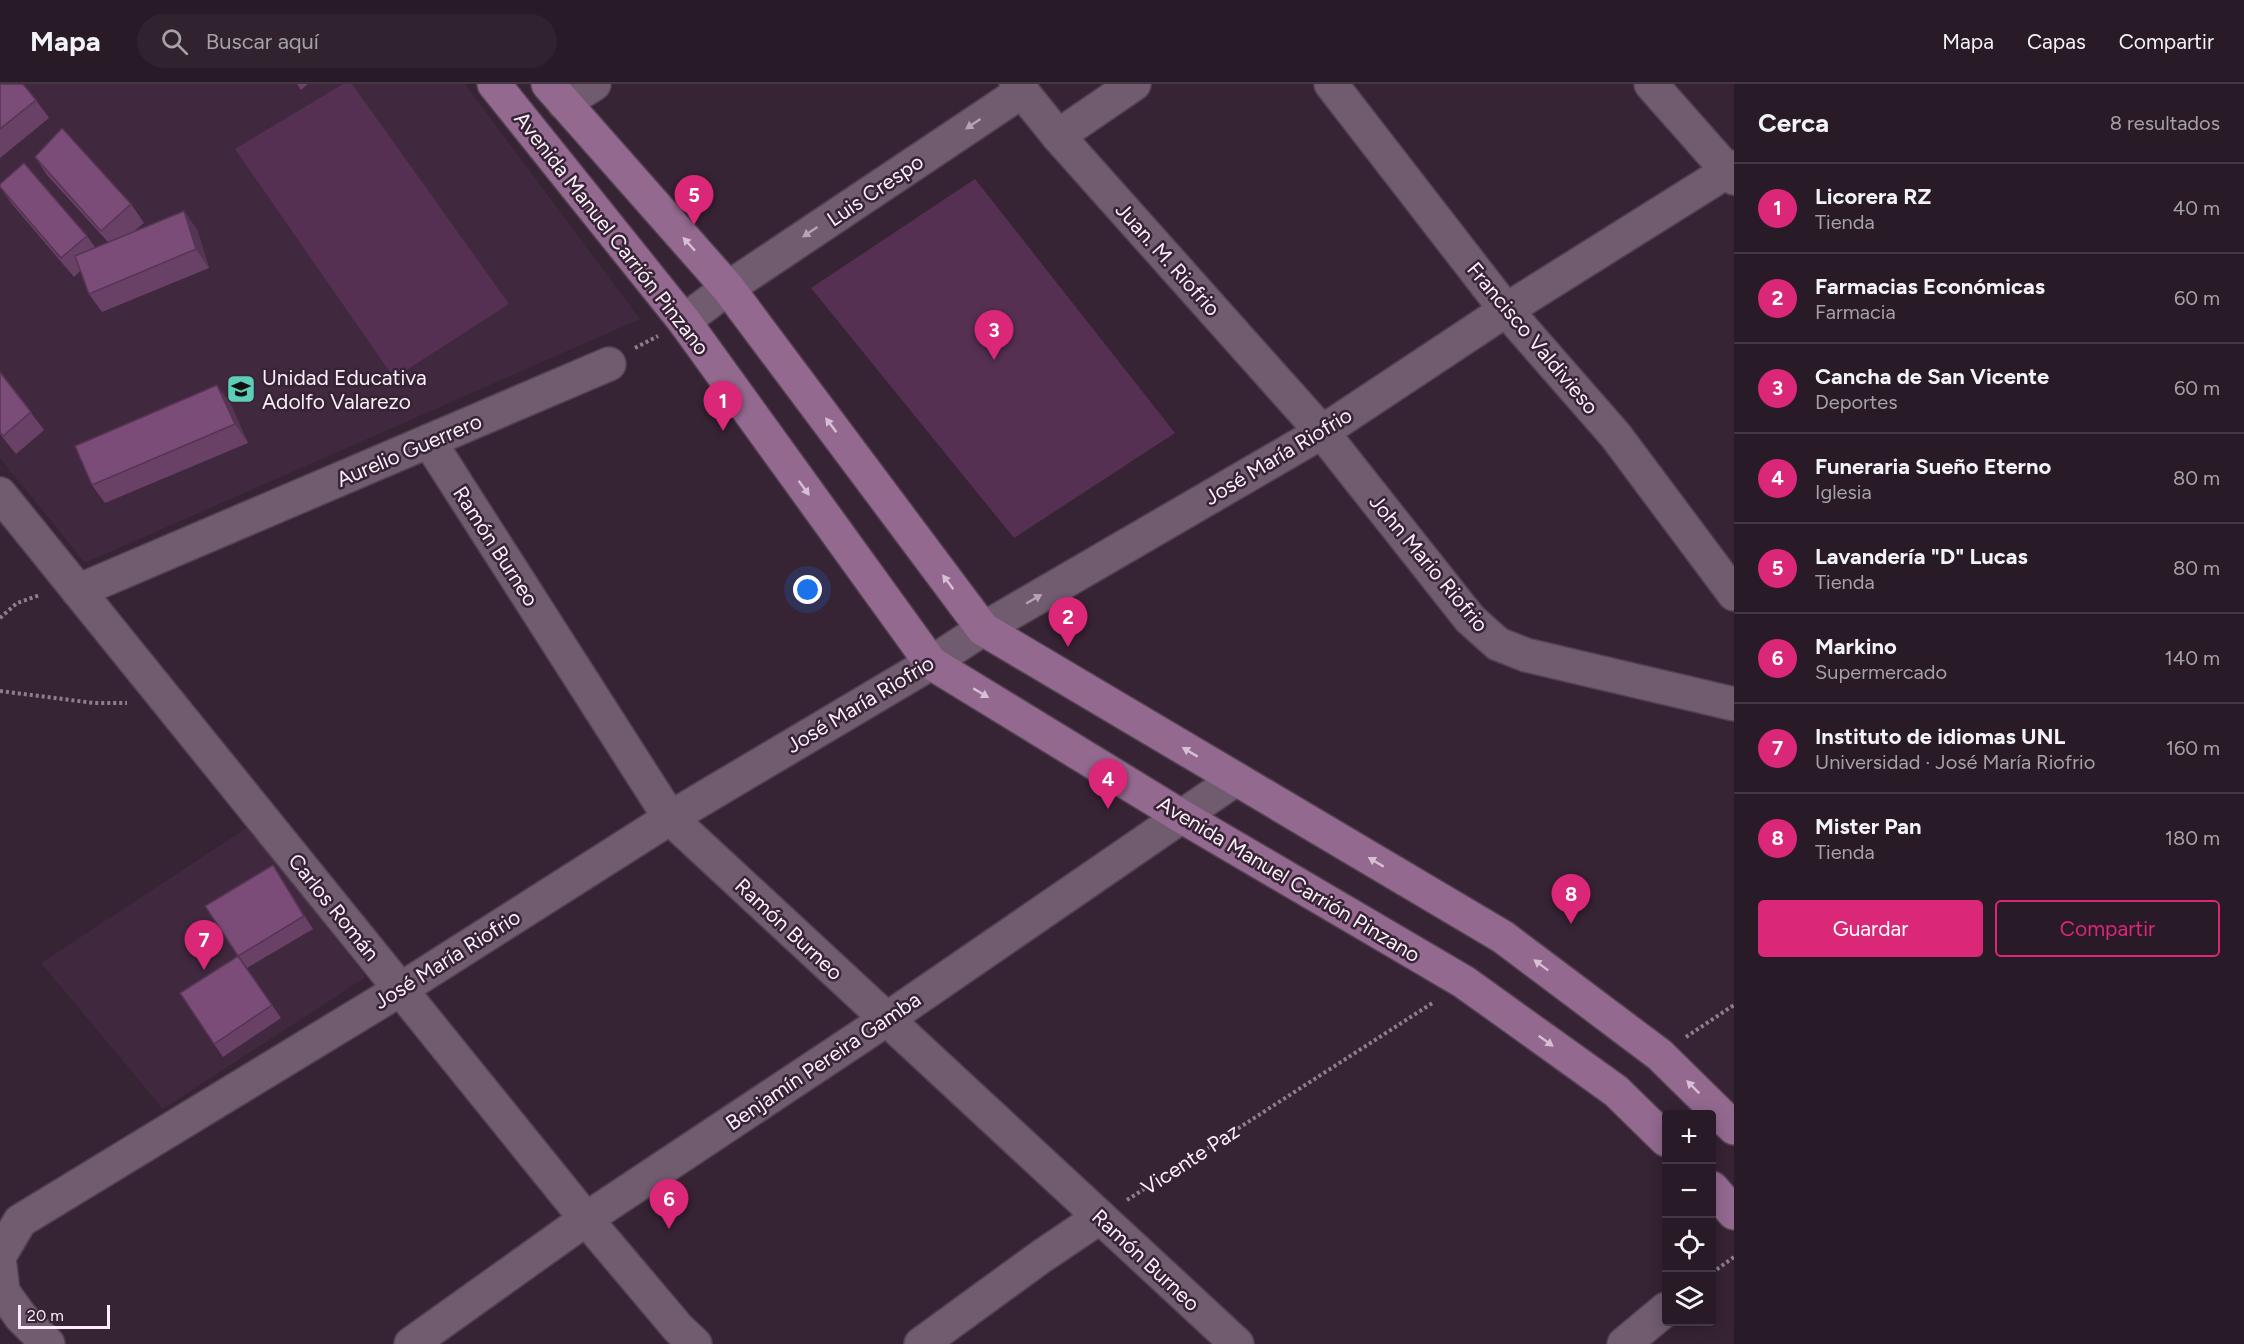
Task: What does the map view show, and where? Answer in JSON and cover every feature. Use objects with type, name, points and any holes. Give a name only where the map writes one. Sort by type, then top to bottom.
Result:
[{"type":"main road","name":"Avenida Manuel Carrión Pinzano","points":[[494,84],[684,321],[931,663],[1181,816],[1464,982],[1616,1091],[1662,1136]]},
{"type":"main road","name":"Avenida Manuel Carrión Pinzano","points":[[556,94],[728,288],[983,628],[1503,937],[1660,1055],[1734,1128]]},
{"type":"main road","points":[[1716,1193],[1734,1213]]},
{"type":"street","points":[[556,94],[594,84]]},
{"type":"street","points":[[1058,136],[1134,84]]},
{"type":"street","name":"Francisco Valdivieso","points":[[1331,84],[1506,310],[1616,436],[1734,594]]},
{"type":"street","points":[[1651,84],[1732,172]]},
{"type":"street","name":"Juan. M. Riofrio","points":[[1018,88],[1058,136],[1322,432]]},
{"type":"street","name":"Luis Crespo","points":[[728,288],[1018,88]]},
{"type":"street","name":"José María Riofrio","points":[[0,1255],[20,1221],[401,989],[669,818],[931,663],[983,628],[1322,432],[1506,310],[1732,172]]},
{"type":"street","points":[[684,321],[728,288]]},
{"type":"street","name":"Aurelio Guerrero","points":[[78,591],[609,364]]},
{"type":"street","name":"John Mario Riofrio","points":[[1322,432],[1470,619],[1498,644],[1526,655],[1734,704]]},
{"type":"street","name":"Ramón Burneo","points":[[429,441],[669,818],[1237,1344]]},
{"type":"street","name":"Carlos Román","points":[[0,494],[586,1219],[678,1328],[695,1344]]},
{"type":"street","name":"Benjamín Pereira Gamba","points":[[411,1344],[586,1219],[887,1019],[1236,779]]},
{"type":"street","points":[[921,1344],[1100,1217]]},
{"type":"street","points":[[0,1266],[3,1292],[21,1317],[48,1344]]},
{"type":"street","points":[[1624,1344],[1662,1312]]},
{"type":"path","points":[[609,364],[684,321]]},
{"type":"path","points":[[0,618],[17,603],[37,595],[78,591]]},
{"type":"path","points":[[0,691],[94,703],[134,703],[166,699]]},
{"type":"path","name":"Vicente Paz","points":[[1100,1217],[1464,982]]},
{"type":"path","points":[[1660,1055],[1734,1005]]},
{"type":"path","points":[[1715,1272],[1734,1257]]},
{"type":"shaded area","name":"Unidad Educativa Adolfo Valarezo","points":[[0,84],[465,84],[640,319],[85,563],[0,458]]},
{"type":"shaded area","points":[[343,84],[352,84],[509,304],[394,378],[235,149]]},
{"type":"shaded area","points":[[975,179],[1175,433],[1014,538],[811,288]]},
{"type":"shaded area","points":[[248,827],[366,977],[163,1109],[41,963]]},
{"type":"building","points":[[0,84],[23,84],[36,100],[0,129]]},
{"type":"building","points":[[62,128],[131,204],[101,231],[35,157]]},
{"type":"building","points":[[24,163],[87,236],[61,258],[0,187],[0,184]]},
{"type":"building","points":[[184,211],[196,249],[89,294],[75,256]]},
{"type":"building","points":[[0,372],[31,412],[3,436],[0,432]]},
{"type":"building","points":[[217,385],[235,424],[92,485],[75,446]]},
{"type":"building","points":[[273,865],[304,916],[238,956],[205,906]]},
{"type":"building","points":[[238,956],[272,1005],[214,1044],[180,993]]},
{"type":"place","name":"Lavandería \"D\" Lucas","points":[[694,225]]},
{"type":"place","name":"Cancha de San Vicente","points":[[994,360]]},
{"type":"place","name":"Unidad Educativa Adolfo Valarezo","points":[[241,389]]},
{"type":"place","name":"Licorera RZ","points":[[723,431]]},
{"type":"place","name":"Farmacias Económicas","points":[[1068,647]]},
{"type":"place","name":"Funeraria Sueño Eterno","points":[[1108,809]]},
{"type":"place","name":"Mister Pan","points":[[1571,924]]},
{"type":"place","name":"Instituto de idiomas UNL","points":[[204,970]]},
{"type":"place","name":"Markino","points":[[669,1229]]}]
